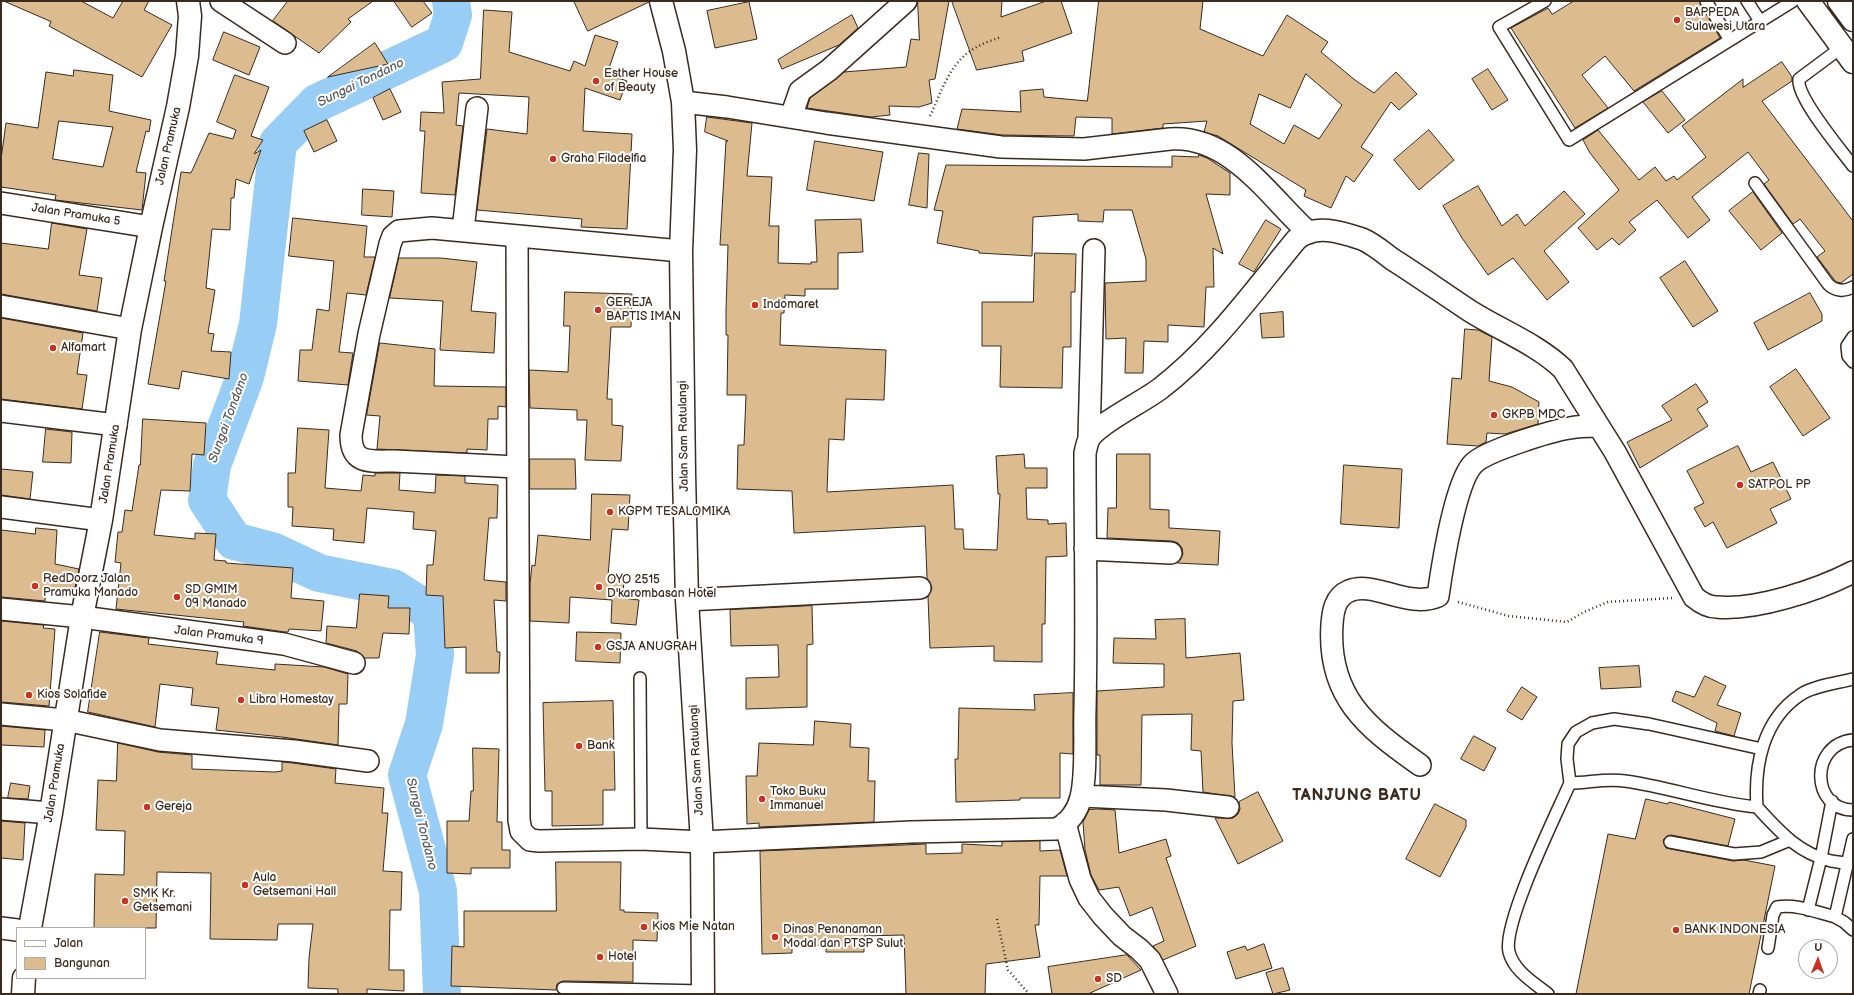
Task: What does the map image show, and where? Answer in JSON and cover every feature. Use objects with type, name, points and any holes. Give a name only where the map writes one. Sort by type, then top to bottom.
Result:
[{"type":"street","name":"Jalan Pramuka","points":[[30,927],[51,813],[82,617],[102,520],[130,329],[178,106],[187,56],[190,16],[188,1]]},
{"type":"street","points":[[221,1],[285,43]]},
{"type":"street","name":"Jalan Sam Ratulangi","points":[[661,1],[674,51],[683,102],[685,150],[681,251],[688,600],[702,842],[703,993]]},
{"type":"street","points":[[791,117],[800,91],[829,70],[906,1]]},
{"type":"street","points":[[1808,1],[1847,54]]},
{"type":"street","points":[[1839,1],[1853,20]]},
{"type":"street","points":[[683,102],[727,107],[920,137],[1001,147],[1038,149],[1084,148],[1176,139],[1213,147],[1233,159],[1245,169],[1309,233]]},
{"type":"street","points":[[463,230],[477,108]]},
{"type":"street","name":"Jalan Pramuka 5","points":[[1,202],[151,227]]},
{"type":"street","points":[[517,467],[374,461],[362,459],[354,454],[351,446],[351,435],[369,334],[381,276],[393,236],[399,231],[432,228],[681,251]]},
{"type":"street","points":[[1089,438],[1099,429],[1160,389],[1215,340],[1300,236],[1322,230],[1331,230],[1364,240],[1472,312],[1516,336],[1555,361],[1568,375],[1597,426],[1615,452],[1694,597],[1702,604],[1715,608],[1736,607],[1785,598],[1853,572]]},
{"type":"street","points":[[516,236],[520,831],[530,840],[539,841],[641,839],[702,842],[911,832],[1056,829],[1065,823],[1075,813],[1082,796],[1084,776],[1086,675],[1085,453],[1089,438],[1094,250]]},
{"type":"street","points":[[1,306],[130,329]]},
{"type":"street","points":[[1,411],[116,425]]},
{"type":"street","points":[[1420,765],[1375,732],[1347,698],[1333,666],[1333,615],[1338,599],[1348,591],[1357,588],[1413,600],[1431,599],[1438,596],[1458,497],[1463,480],[1473,464],[1496,450],[1548,434],[1569,428],[1597,426]]},
{"type":"street","points":[[1,506],[102,520]]},
{"type":"street","points":[[1085,549],[1171,553]]},
{"type":"street","points":[[688,600],[920,588]]},
{"type":"street","name":"Jalan Pramuka 9","points":[[1,609],[82,617],[284,644],[354,663]]},
{"type":"street","points":[[1,714],[65,720],[160,740],[294,751],[368,761]]},
{"type":"street","points":[[1082,796],[1166,800],[1228,807]]},
{"type":"street","points":[[1,809],[51,813]]},
{"type":"street","points":[[1065,823],[1080,879],[1089,898],[1102,916],[1122,936],[1146,955],[1167,994]]},
{"type":"street","points":[[1,928],[16,930]]},
{"type":"street","points":[[23,994],[24,979]]},
{"type":"lane","points":[[1545,1],[1499,27],[1569,140],[1793,1]]},
{"type":"lane","points":[[1706,1],[1730,40]]},
{"type":"lane","points":[[1747,1],[1760,21]]},
{"type":"lane","points":[[1847,54],[1800,80],[1799,84],[1803,98],[1853,166]]},
{"type":"lane","points":[[1755,183],[1828,284],[1833,289],[1840,290],[1853,287]]},
{"type":"lane","points":[[1853,337],[1847,346],[1848,356],[1853,362]]},
{"type":"lane","points":[[640,678],[641,839]]},
{"type":"lane","points":[[1757,807],[1757,767],[1765,738],[1780,713],[1801,694],[1853,679]]},
{"type":"lane","points":[[1548,994],[1518,969],[1509,952],[1508,938],[1512,922],[1526,885],[1570,783],[1567,759],[1568,744],[1576,732],[1592,723],[1614,719],[1649,724],[1762,749]]},
{"type":"lane","points":[[1852,739],[1833,748],[1822,764],[1821,784],[1825,793],[1832,801],[1840,806],[1853,810]]},
{"type":"lane","points":[[1570,783],[1610,780],[1624,781],[1728,804],[1757,807],[1802,850],[1821,858],[1850,864]]},
{"type":"lane","points":[[1808,910],[1821,858],[1832,801]]},
{"type":"lane","points":[[1835,917],[1850,864],[1853,839]]},
{"type":"lane","points":[[1670,842],[1734,854],[1761,852],[1790,840]]},
{"type":"lane","points":[[1768,948],[1776,907],[1787,905],[1799,906],[1835,917],[1844,922],[1853,930]]},
{"type":"lane","points":[[563,988],[703,993]]},
{"type":"path","points":[[920,137],[951,71],[965,56],[976,48],[1001,37]]},
{"type":"path","points":[[1438,596],[1509,616],[1567,622],[1584,612],[1608,602],[1694,597]]},
{"type":"path","points":[[997,919],[1008,970],[1029,994]]},
{"type":"building","points":[[4,1],[81,1],[113,18],[123,1],[149,1],[144,10],[172,25],[142,77],[49,26],[51,22]]},
{"type":"building","points":[[288,1],[373,1],[348,19],[351,22],[319,53],[273,21]]},
{"type":"building","points":[[394,1],[423,1],[432,13],[412,27]]},
{"type":"building","points":[[574,1],[649,1],[649,2],[588,31]]},
{"type":"building","points":[[918,1],[949,1],[935,79],[929,80],[932,103],[919,107],[889,106],[890,115],[871,117],[807,108],[810,98],[844,72],[906,67],[911,39],[919,40]]},
{"type":"building","points":[[952,1],[1002,1],[1001,17],[1046,1],[1061,1],[1072,33],[1022,51],[1024,61],[977,70]]},
{"type":"building","points":[[1099,1],[1203,1],[1200,29],[1263,56],[1287,15],[1328,42],[1321,52],[1355,80],[1374,93],[1396,72],[1417,94],[1399,110],[1391,102],[1361,147],[1373,155],[1354,182],[1346,176],[1331,208],[1304,196],[1306,190],[1218,136],[1204,132],[1207,121],[1163,124],[1163,128],[1112,134],[1112,118],[1076,117],[1074,136],[1002,135],[957,129],[962,109],[1021,112],[1020,91],[1043,89],[1044,97],[1087,101]],"holes":[[[1306,74],[1342,105],[1319,139],[1294,125],[1284,144],[1250,124],[1259,94],[1290,108]]]},
{"type":"building","points":[[1574,1],[1699,1],[1720,38],[1634,91],[1605,56],[1582,75],[1608,108],[1575,128],[1511,28],[1548,8],[1552,14]]},
{"type":"building","points":[[749,2],[757,39],[715,48],[707,11]]},
{"type":"building","points":[[484,10],[512,12],[509,52],[570,71],[574,61],[585,66],[595,35],[618,42],[607,74],[627,81],[620,100],[585,88],[583,131],[632,134],[627,229],[581,227],[582,219],[477,210],[487,129],[527,134],[529,97],[459,93],[456,125],[463,126],[455,195],[421,193],[425,131],[420,131],[421,112],[444,113],[442,82],[480,79]]},
{"type":"building","points":[[852,15],[858,28],[839,45],[782,69],[778,60]]},
{"type":"building","points":[[224,32],[260,47],[249,75],[213,60]]},
{"type":"building","points":[[375,43],[388,64],[328,77]]},
{"type":"building","points":[[1782,62],[1792,77],[1792,81],[1762,101],[1853,221],[1853,274],[1841,283],[1836,282],[1817,257],[1825,251],[1800,219],[1793,224],[1764,184],[1769,180],[1748,152],[1692,197],[1710,220],[1688,238],[1657,200],[1629,222],[1636,230],[1619,245],[1612,238],[1597,250],[1578,228],[1619,190],[1590,153],[1583,140],[1598,130],[1639,180],[1655,167],[1666,181],[1674,176],[1677,180],[1706,157],[1682,126],[1743,79],[1743,87]]},
{"type":"building","points":[[1488,69],[1508,100],[1492,110],[1472,79]]},
{"type":"building","points":[[74,70],[113,75],[109,111],[151,120],[149,132],[146,131],[136,172],[146,173],[142,210],[55,200],[56,195],[1,187],[1,159],[6,123],[38,128],[46,72],[73,76]],"holes":[[[59,121],[113,127],[103,167],[53,159]]]},
{"type":"building","points":[[235,75],[269,87],[251,136],[263,140],[254,154],[261,150],[249,184],[236,179],[234,198],[231,198],[230,230],[212,229],[206,288],[215,290],[208,333],[214,334],[211,351],[231,352],[229,379],[182,371],[179,389],[148,384],[166,281],[164,281],[181,172],[191,173],[209,133],[233,139],[236,130],[217,122]]},
{"type":"building","points":[[390,89],[401,112],[383,120],[373,98]]},
{"type":"building","points":[[1662,91],[1685,120],[1668,133],[1643,102]]},
{"type":"building","points":[[707,117],[752,123],[747,176],[772,177],[769,226],[779,226],[778,263],[811,264],[811,262],[817,262],[815,220],[861,219],[863,252],[838,253],[838,289],[805,289],[805,296],[785,295],[784,313],[781,313],[780,345],[886,350],[884,400],[846,399],[844,440],[829,439],[827,492],[953,485],[955,529],[963,529],[964,549],[997,550],[1000,494],[998,494],[996,456],[1024,454],[1025,468],[1047,468],[1047,488],[1026,488],[1027,519],[1048,520],[1048,524],[1066,523],[1067,556],[1046,557],[1045,624],[1042,624],[1042,662],[994,661],[994,646],[930,648],[928,597],[932,588],[927,578],[925,526],[794,533],[792,491],[737,489],[738,445],[744,445],[746,395],[727,395],[728,335],[726,335],[726,311],[728,245],[720,245],[726,141],[728,141],[705,132]]},
{"type":"building","points":[[327,120],[337,141],[314,152],[304,131]]},
{"type":"building","points":[[1429,130],[1454,160],[1419,190],[1394,160]]},
{"type":"building","points":[[815,141],[883,152],[874,201],[807,190]]},
{"type":"building","points":[[919,153],[929,154],[927,208],[909,205]]},
{"type":"building","points":[[1199,155],[1207,158],[1230,173],[1230,195],[1206,194],[1223,254],[1213,248],[1214,287],[1206,287],[1204,327],[1168,325],[1168,342],[1144,341],[1143,373],[1125,373],[1126,338],[1106,339],[1105,283],[1146,281],[1146,259],[1132,210],[1104,210],[1103,222],[1078,221],[1078,214],[1033,217],[1032,256],[979,253],[979,251],[937,243],[943,211],[934,210],[946,165],[1172,167],[1172,156],[1198,157]]},
{"type":"building","points":[[1478,186],[1502,226],[1517,214],[1525,226],[1564,191],[1585,214],[1544,251],[1569,282],[1547,300],[1513,258],[1488,275],[1462,238],[1443,206]]},
{"type":"building","points":[[363,189],[394,191],[392,217],[362,215]]},
{"type":"building","points":[[1753,192],[1782,233],[1761,250],[1729,211]]},
{"type":"building","points":[[293,218],[367,226],[364,257],[375,257],[366,295],[347,293],[339,352],[353,353],[348,385],[298,381],[300,350],[312,350],[317,309],[329,311],[334,261],[289,256]]},
{"type":"building","points":[[1266,220],[1281,229],[1254,272],[1239,264]]},
{"type":"building","points":[[52,223],[87,229],[79,275],[102,278],[97,311],[1,294],[1,243],[48,249]]},
{"type":"building","points":[[1035,253],[1076,254],[1075,292],[1071,292],[1071,347],[1063,347],[1062,388],[1000,387],[1001,346],[982,346],[982,302],[1033,302]]},
{"type":"building","points":[[399,258],[441,258],[477,262],[471,311],[496,313],[494,353],[440,350],[443,301],[390,298]]},
{"type":"building","points":[[1685,261],[1718,311],[1693,327],[1660,278]]},
{"type":"building","points":[[565,292],[632,294],[631,327],[611,327],[607,399],[612,399],[612,425],[623,426],[621,461],[585,460],[587,420],[577,420],[577,410],[530,408],[529,370],[568,372],[570,326],[564,326]]},
{"type":"building","points":[[1810,293],[1822,314],[1822,321],[1768,350],[1754,323]]},
{"type":"building","points":[[1283,312],[1284,337],[1262,338],[1260,314]]},
{"type":"building","points":[[1,318],[83,333],[77,374],[87,375],[82,409],[1,399]]},
{"type":"building","name":"GKPB MDC","points":[[1465,329],[1478,330],[1492,337],[1489,381],[1512,387],[1539,402],[1538,424],[1505,434],[1487,433],[1486,442],[1478,446],[1447,444],[1452,378],[1461,379]]},
{"type":"building","points":[[380,343],[435,349],[434,386],[506,387],[506,407],[498,406],[498,419],[488,419],[487,450],[467,449],[467,453],[377,449],[380,416],[367,415]]},
{"type":"building","points":[[1796,369],[1830,418],[1803,436],[1770,387]]},
{"type":"building","points":[[1696,384],[1708,402],[1697,409],[1708,426],[1640,468],[1627,442],[1672,420],[1662,406]]},
{"type":"building","points":[[143,419],[206,423],[204,455],[192,454],[190,491],[161,490],[154,535],[195,539],[195,533],[216,534],[214,560],[226,561],[226,563],[293,568],[291,598],[324,601],[321,631],[289,629],[288,632],[285,632],[243,626],[244,622],[116,609],[121,563],[115,562],[118,532],[122,532],[125,510],[132,511],[140,465]]},
{"type":"building","points":[[298,428],[329,430],[325,488],[361,491],[363,475],[375,476],[375,473],[400,473],[399,490],[435,493],[436,475],[465,476],[465,483],[498,485],[497,518],[489,518],[484,580],[506,582],[506,601],[494,600],[497,652],[500,652],[499,673],[466,673],[466,647],[445,648],[443,596],[426,595],[427,565],[433,565],[436,531],[413,529],[414,512],[367,508],[364,543],[333,540],[334,529],[292,526],[293,507],[288,507],[288,473],[295,473]]},
{"type":"building","points":[[46,429],[72,432],[71,463],[43,462]]},
{"type":"building","name":"SATPOL PP","points":[[1738,446],[1751,472],[1773,462],[1791,499],[1770,509],[1777,523],[1727,548],[1713,522],[1705,527],[1694,508],[1704,503],[1687,471]]},
{"type":"building","points":[[1117,454],[1150,454],[1150,509],[1169,510],[1169,528],[1220,531],[1218,565],[1177,563],[1183,554],[1182,548],[1178,543],[1172,541],[1107,538],[1108,508],[1116,508]]},
{"type":"building","points":[[530,459],[575,459],[576,489],[530,489]]},
{"type":"building","points":[[1344,465],[1402,469],[1399,528],[1341,524]]},
{"type":"building","points":[[1,469],[33,472],[30,499],[1,495]]},
{"type":"building","points":[[592,494],[630,495],[628,530],[612,529],[608,576],[624,577],[623,598],[639,600],[636,625],[611,623],[612,600],[570,597],[569,623],[530,621],[530,584],[532,565],[535,566],[538,535],[590,540]]},
{"type":"building","points":[[36,528],[57,530],[55,564],[79,569],[74,592],[46,587],[45,601],[1,597],[1,530],[35,534]]},
{"type":"building","points":[[360,594],[389,596],[388,608],[410,608],[409,634],[383,633],[379,658],[364,658],[357,651],[326,643],[327,626],[356,628]]},
{"type":"building","points":[[812,606],[813,644],[807,645],[807,707],[746,709],[746,678],[779,677],[778,645],[731,646],[730,610]]},
{"type":"building","points":[[1185,619],[1186,658],[1240,653],[1244,700],[1233,701],[1232,743],[1235,797],[1203,792],[1201,751],[1191,750],[1192,714],[1142,715],[1141,785],[1100,785],[1100,755],[1097,755],[1097,691],[1164,687],[1164,664],[1113,663],[1114,638],[1156,639],[1155,620]]},
{"type":"building","points":[[1,621],[44,625],[43,628],[55,629],[49,706],[1,702]]},
{"type":"building","points":[[100,632],[149,638],[148,644],[218,652],[216,664],[275,670],[275,664],[324,667],[348,674],[347,704],[339,704],[338,745],[216,730],[219,708],[191,705],[193,688],[160,684],[155,727],[88,712]]},
{"type":"building","name":"GSJA ANUGRAH","points":[[577,632],[621,633],[620,663],[576,661]]},
{"type":"building","points":[[1639,666],[1641,687],[1601,689],[1599,668]]},
{"type":"building","points":[[1705,676],[1726,686],[1717,705],[1741,713],[1734,736],[1715,731],[1717,723],[1672,701],[1676,691],[1694,697]]},
{"type":"building","points":[[1522,687],[1537,697],[1522,720],[1507,711]]},
{"type":"building","points":[[1073,693],[1073,754],[1060,753],[1060,798],[1020,798],[1020,800],[956,802],[955,759],[958,759],[959,708],[1035,710],[1034,695]]},
{"type":"building","name":"Bank","points":[[613,701],[615,790],[603,790],[603,825],[552,826],[552,791],[545,791],[543,703]]},
{"type":"building","points":[[815,721],[851,724],[850,747],[869,748],[868,781],[875,781],[874,822],[759,827],[759,823],[747,824],[746,776],[757,776],[759,743],[813,745]]},
{"type":"building","points":[[1,726],[45,730],[44,747],[1,745]]},
{"type":"building","points":[[1474,736],[1496,748],[1484,771],[1461,759]]},
{"type":"building","points":[[118,743],[158,752],[192,755],[192,769],[275,772],[282,771],[282,762],[293,763],[336,769],[335,783],[384,788],[382,813],[388,813],[383,871],[402,872],[401,910],[390,910],[389,970],[404,970],[404,991],[367,989],[367,994],[338,994],[338,989],[308,988],[309,958],[313,924],[278,924],[277,940],[210,939],[211,873],[157,872],[156,928],[94,927],[95,874],[124,875],[125,831],[96,830],[98,780],[116,781]]},
{"type":"building","points":[[473,748],[499,749],[497,822],[502,822],[502,850],[510,850],[510,868],[471,868],[471,874],[447,873],[447,821],[469,821],[471,791],[473,791]]},
{"type":"building","points":[[11,783],[30,786],[28,799],[8,798]]},
{"type":"building","points":[[1258,792],[1283,841],[1238,864],[1215,818],[1233,818],[1238,814],[1240,809],[1239,802]]},
{"type":"building","name":"BANK INDONESIA","points":[[1646,799],[1668,804],[1669,802],[1735,819],[1728,846],[1671,835],[1667,836],[1663,840],[1666,848],[1733,861],[1744,860],[1775,866],[1749,994],[1576,994],[1608,834],[1635,839]]},
{"type":"building","points":[[1435,804],[1466,820],[1466,827],[1440,877],[1406,859]]},
{"type":"building","points":[[1089,810],[1115,810],[1119,853],[1166,839],[1171,856],[1166,858],[1196,946],[1163,960],[1153,946],[1164,941],[1152,907],[1130,916],[1119,887],[1099,890],[1091,875],[1085,850],[1083,822]]},
{"type":"building","points":[[1,821],[25,823],[23,860],[1,858]]},
{"type":"building","points":[[1040,841],[1040,851],[1060,850],[1067,876],[1040,876],[1039,925],[1035,925],[1040,957],[986,964],[985,994],[906,994],[904,935],[864,936],[864,952],[826,952],[826,945],[792,946],[792,953],[762,954],[760,851],[926,844],[926,854],[962,853],[962,844],[1002,846],[1002,842]]},
{"type":"building","points":[[556,862],[621,862],[620,910],[624,910],[624,912],[658,913],[657,941],[633,940],[633,982],[563,981],[557,984],[556,990],[451,986],[452,946],[464,947],[464,911],[556,911]]},
{"type":"building","points":[[1264,944],[1272,968],[1236,979],[1227,952],[1245,946],[1247,950]]},
{"type":"building","name":"SD","points":[[1127,955],[1141,970],[1088,994],[1052,994],[1048,967]]},
{"type":"building","points":[[1283,968],[1290,990],[1273,994],[1266,973]]},
{"type":"waterway","name":"Sungai Tondano","points":[[442,994],[438,891],[407,775],[424,724],[435,655],[432,613],[393,588],[319,573],[272,551],[234,541],[207,500],[212,465],[245,377],[258,324],[278,143],[317,103],[444,43],[453,15],[451,1]]},
{"type":"place","name":"BAPPEDA Sulawesi Utara","points":[[1677,20]]},
{"type":"place","name":"Esther House of Beauty","points":[[596,81]]},
{"type":"place","name":"Graha Filadelfia","points":[[553,159]]},
{"type":"place","name":"Indomaret","points":[[755,305]]},
{"type":"place","name":"GEREJA BAPTIS IMAN","points":[[598,310]]},
{"type":"place","name":"Alfamart","points":[[53,348]]},
{"type":"place","name":"GKPB MDC","points":[[1494,415]]},
{"type":"place","name":"SATPOL PP","points":[[1740,485]]},
{"type":"place","name":"KGPM TESALOMIKA","points":[[610,512]]},
{"type":"place","name":"RedDoorz Jalan Pramuka Manado","points":[[35,586]]},
{"type":"place","name":"OYO 2515 D'karombasan Hotel","points":[[599,587]]},
{"type":"place","name":"SD GMIM 09 Manado","points":[[177,597]]},
{"type":"place","name":"GSJA ANUGRAH","points":[[598,647]]},
{"type":"place","name":"Kios Solafide","points":[[29,695]]},
{"type":"place","name":"Libra Homestay","points":[[241,700]]},
{"type":"place","name":"Bank","points":[[579,746]]},
{"type":"place","name":"Toko Buku Immanuel","points":[[762,799]]},
{"type":"place","name":"Gereja","points":[[147,807]]},
{"type":"place","name":"Aula Getsemani Hall","points":[[245,885]]},
{"type":"place","name":"SMK Kr. Getsemani","points":[[125,901]]},
{"type":"place","name":"Kios Mie Natan","points":[[644,927]]},
{"type":"place","name":"BANK INDONESIA","points":[[1676,930]]},
{"type":"place","name":"Dinas Penanaman Modal dan PTSP Sulut","points":[[775,937]]},
{"type":"place","name":"Hotel","points":[[600,957]]},
{"type":"place","name":"SD","points":[[1098,979]]},
{"type":"district","name":"TANJUNG BATU","points":[[1357,796]]}]
